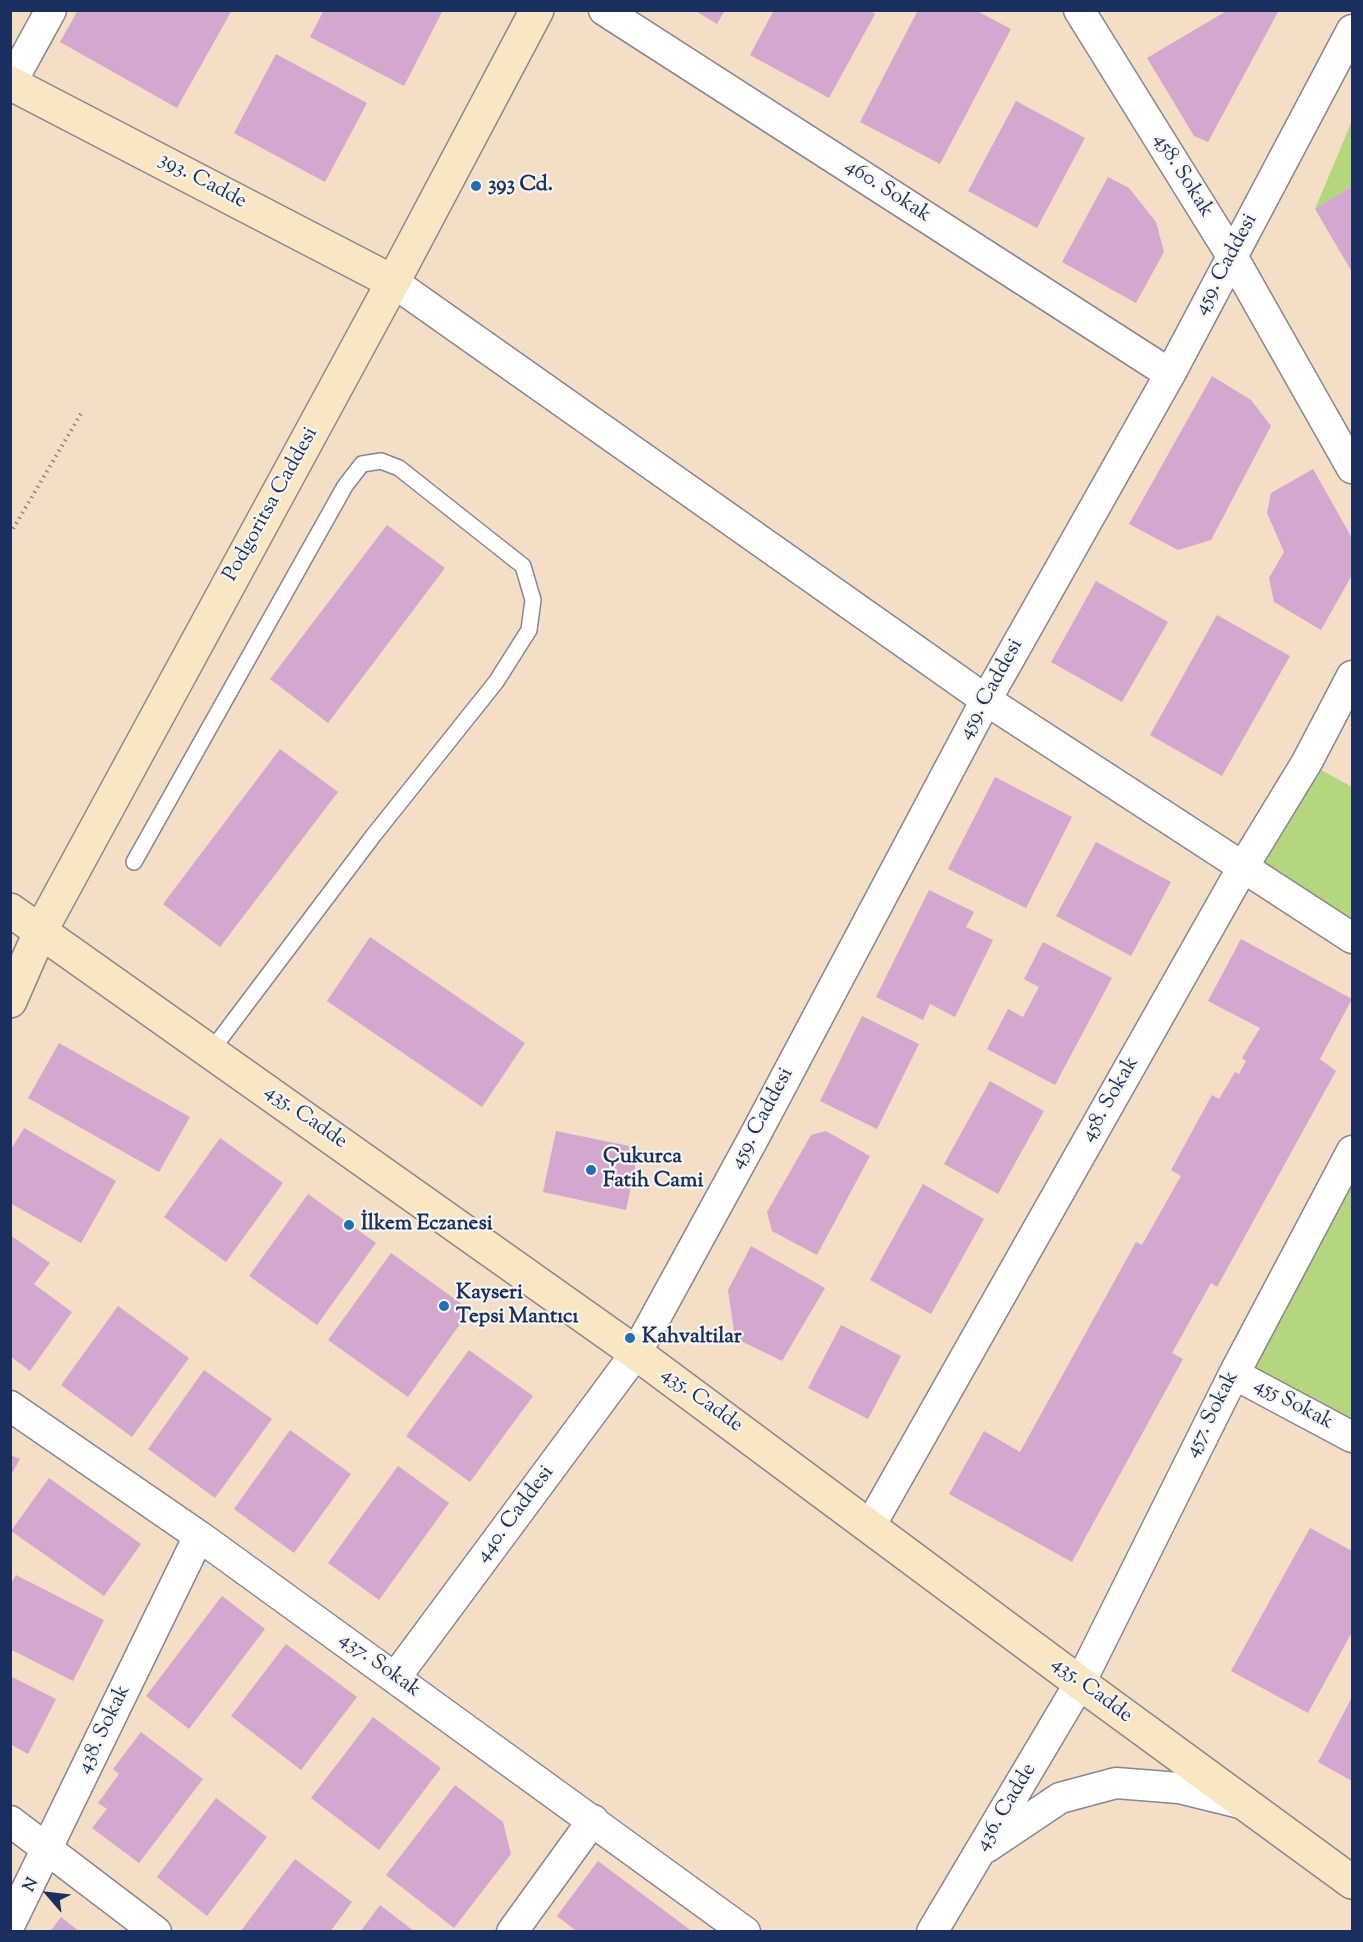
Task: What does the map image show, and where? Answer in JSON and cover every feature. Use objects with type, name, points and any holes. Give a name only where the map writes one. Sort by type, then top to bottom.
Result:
[{"type":"street","points":[[11,83],[51,10]]},
{"type":"street","name":"Podgoritsa Caddesi","points":[[10,1001],[41,930],[393,282],[537,10]]},
{"type":"street","name":"460. Sokak","points":[[604,10],[1170,374]]},
{"type":"street","name":"458. Sokak","points":[[1079,10],[1232,256],[1353,468]]},
{"type":"street","name":"459. Caddesi","points":[[636,1353],[752,1141],[986,700],[1170,374],[1353,30]]},
{"type":"street","name":"393. Cadde","points":[[11,83],[393,282]]},
{"type":"street","points":[[393,282],[986,700],[1353,938]]},
{"type":"street","name":"458. Sokak","points":[[870,1526],[1243,867],[1307,762],[1353,676]]},
{"type":"street","name":"435. Cadde","points":[[10,910],[636,1353],[1244,1804],[1353,1882]]},
{"type":"street","name":"457. Sokak","points":[[1080,1683],[1234,1374],[1353,1151]]},
{"type":"street","name":"440. Caddesi","points":[[395,1678],[636,1353]]},
{"type":"street","name":"455 Sokak","points":[[1234,1374],[1353,1437]]},
{"type":"street","name":"437. Sokak","points":[[10,1406],[200,1536],[745,1932]]},
{"type":"street","name":"438. Sokak","points":[[10,1924],[200,1536]]},
{"type":"street","name":"436. Cadde","points":[[932,1932],[1080,1683]]},
{"type":"street","points":[[982,1850],[1060,1798],[1116,1783],[1179,1788],[1244,1804]]},
{"type":"street","points":[[512,1932],[593,1820]]},
{"type":"street","points":[[10,1821],[156,1932]]},
{"type":"lane","points":[[134,862],[345,486],[362,465],[381,461],[399,468],[523,566],[533,600],[529,630],[496,682],[373,836],[211,1051]]},
{"type":"path","points":[[10,534],[82,412]]},
{"type":"green space","points":[[1352,121],[1352,186],[1315,209]]},
{"type":"green space","points":[[1307,762],[1352,787],[1352,938],[1243,867]]},
{"type":"green space","points":[[1352,1151],[1352,1437],[1234,1374]]},
{"type":"building","points":[[78,10],[232,10],[177,108],[60,42]]},
{"type":"building","points":[[324,10],[443,10],[404,86],[310,37]]},
{"type":"building","points":[[694,10],[725,10],[717,24]]},
{"type":"building","points":[[774,10],[869,10],[875,14],[829,98],[750,55]]},
{"type":"building","points":[[918,10],[975,10],[1011,29],[940,164],[860,122]]},
{"type":"building","points":[[1228,10],[1279,10],[1208,142],[1194,136],[1147,58]]},
{"type":"building","points":[[276,54],[367,103],[325,182],[234,133]]},
{"type":"building","points":[[1016,101],[1085,138],[1037,228],[968,191]]},
{"type":"building","points":[[1108,177],[1129,188],[1156,222],[1164,252],[1136,303],[1062,262]]},
{"type":"building","points":[[1352,186],[1352,272],[1315,209]]},
{"type":"building","points":[[1212,376],[1251,400],[1271,426],[1211,540],[1178,550],[1129,524]]},
{"type":"building","points":[[1313,469],[1352,538],[1352,575],[1321,630],[1274,602],[1269,578],[1284,552],[1267,513],[1271,493]]},
{"type":"building","points":[[387,525],[445,568],[328,723],[270,679]]},
{"type":"building","points":[[1096,581],[1168,622],[1122,702],[1051,662]]},
{"type":"building","points":[[1217,615],[1290,656],[1222,776],[1150,735]]},
{"type":"building","points":[[280,749],[338,792],[220,947],[163,904]]},
{"type":"building","points":[[995,777],[1072,817],[1026,908],[948,869]]},
{"type":"building","points":[[1096,842],[1171,882],[1131,956],[1056,916]]},
{"type":"building","points":[[929,890],[974,912],[966,927],[993,940],[955,1017],[930,1004],[923,1020],[876,997]]},
{"type":"building","points":[[370,937],[525,1043],[482,1107],[327,1001]]},
{"type":"building","points":[[1241,939],[1352,999],[1320,1059],[1336,1071],[1217,1287],[1211,1283],[1172,1353],[1183,1359],[1072,1562],[949,1494],[984,1431],[1020,1452],[1136,1242],[1142,1245],[1181,1176],[1171,1170],[1212,1095],[1219,1099],[1235,1072],[1239,1074],[1246,1061],[1242,1058],[1260,1028],[1208,1001]]},
{"type":"building","points":[[1043,942],[1112,978],[1055,1085],[987,1049],[1008,1009],[1023,1017],[1039,987],[1024,979]]},
{"type":"building","points":[[862,1016],[919,1044],[877,1129],[820,1101]]},
{"type":"building","points":[[59,1043],[190,1117],[159,1172],[28,1098]]},
{"type":"building","points":[[990,1081],[1044,1111],[998,1194],[944,1164]]},
{"type":"building","points":[[24,1128],[116,1181],[81,1243],[10,1203],[10,1151]]},
{"type":"building","name":"Çukurca Fatih Cami","points":[[556,1131],[639,1148],[626,1210],[543,1192]]},
{"type":"building","points":[[826,1131],[870,1156],[817,1255],[772,1231],[767,1212],[811,1135]]},
{"type":"building","points":[[220,1138],[283,1183],[226,1262],[164,1217]]},
{"type":"building","points":[[923,1184],[984,1219],[931,1314],[870,1280]]},
{"type":"building","points":[[308,1194],[376,1243],[317,1325],[249,1276]]},
{"type":"building","points":[[10,1235],[50,1263],[34,1284],[72,1312],[30,1371],[10,1356]]},
{"type":"building","points":[[751,1246],[825,1288],[782,1361],[735,1338],[728,1290]]},
{"type":"building","points":[[391,1253],[470,1310],[408,1397],[328,1340]]},
{"type":"building","points":[[118,1306],[189,1358],[132,1437],[61,1385]]},
{"type":"building","points":[[841,1325],[901,1356],[868,1419],[808,1388]]},
{"type":"building","points":[[469,1350],[533,1396],[470,1482],[406,1436]]},
{"type":"building","points":[[204,1370],[272,1419],[215,1498],[148,1449]]},
{"type":"building","points":[[290,1430],[351,1474],[294,1553],[234,1509]]},
{"type":"building","points":[[10,1455],[20,1459],[10,1477]]},
{"type":"building","points":[[398,1466],[449,1503],[379,1600],[328,1563]]},
{"type":"building","points":[[49,1478],[141,1544],[104,1596],[11,1531]]},
{"type":"building","points":[[1310,1528],[1352,1551],[1352,1632],[1308,1713],[1231,1671]]},
{"type":"building","points":[[16,1575],[104,1620],[73,1681],[10,1649],[10,1585]]},
{"type":"building","points":[[222,1596],[265,1629],[189,1729],[146,1696]]},
{"type":"building","points":[[286,1644],[357,1697],[301,1770],[231,1716]]},
{"type":"building","points":[[10,1676],[56,1699],[28,1754],[10,1744]]},
{"type":"building","points":[[1352,1697],[1352,1781],[1318,1762]]},
{"type":"building","points":[[373,1717],[441,1768],[379,1850],[311,1798]]},
{"type":"building","points":[[141,1732],[203,1779],[139,1863],[92,1828],[107,1809],[98,1803],[119,1774],[113,1769]]},
{"type":"building","points":[[455,1785],[503,1822],[511,1854],[454,1928],[386,1875]]},
{"type":"building","points":[[216,1798],[267,1837],[207,1916],[157,1877]]},
{"type":"building","points":[[295,1859],[352,1902],[330,1932],[240,1932]]},
{"type":"building","points":[[598,1861],[693,1932],[578,1932],[557,1916]]},
{"type":"building","points":[[380,1905],[415,1932],[360,1932]]},
{"type":"building","points":[[61,1917],[80,1932],[50,1932]]},
{"type":"place","name":"393 Cd.","points":[[476,186]]},
{"type":"place","name":"Çukurca Fatih Cami","points":[[591,1170]]},
{"type":"place","name":"İlkem Eczanesi","points":[[349,1225]]},
{"type":"place","name":"Kayseri Tepsi Mantıcı","points":[[444,1306]]},
{"type":"place","name":"Kahvaltilar","points":[[630,1338]]}]
